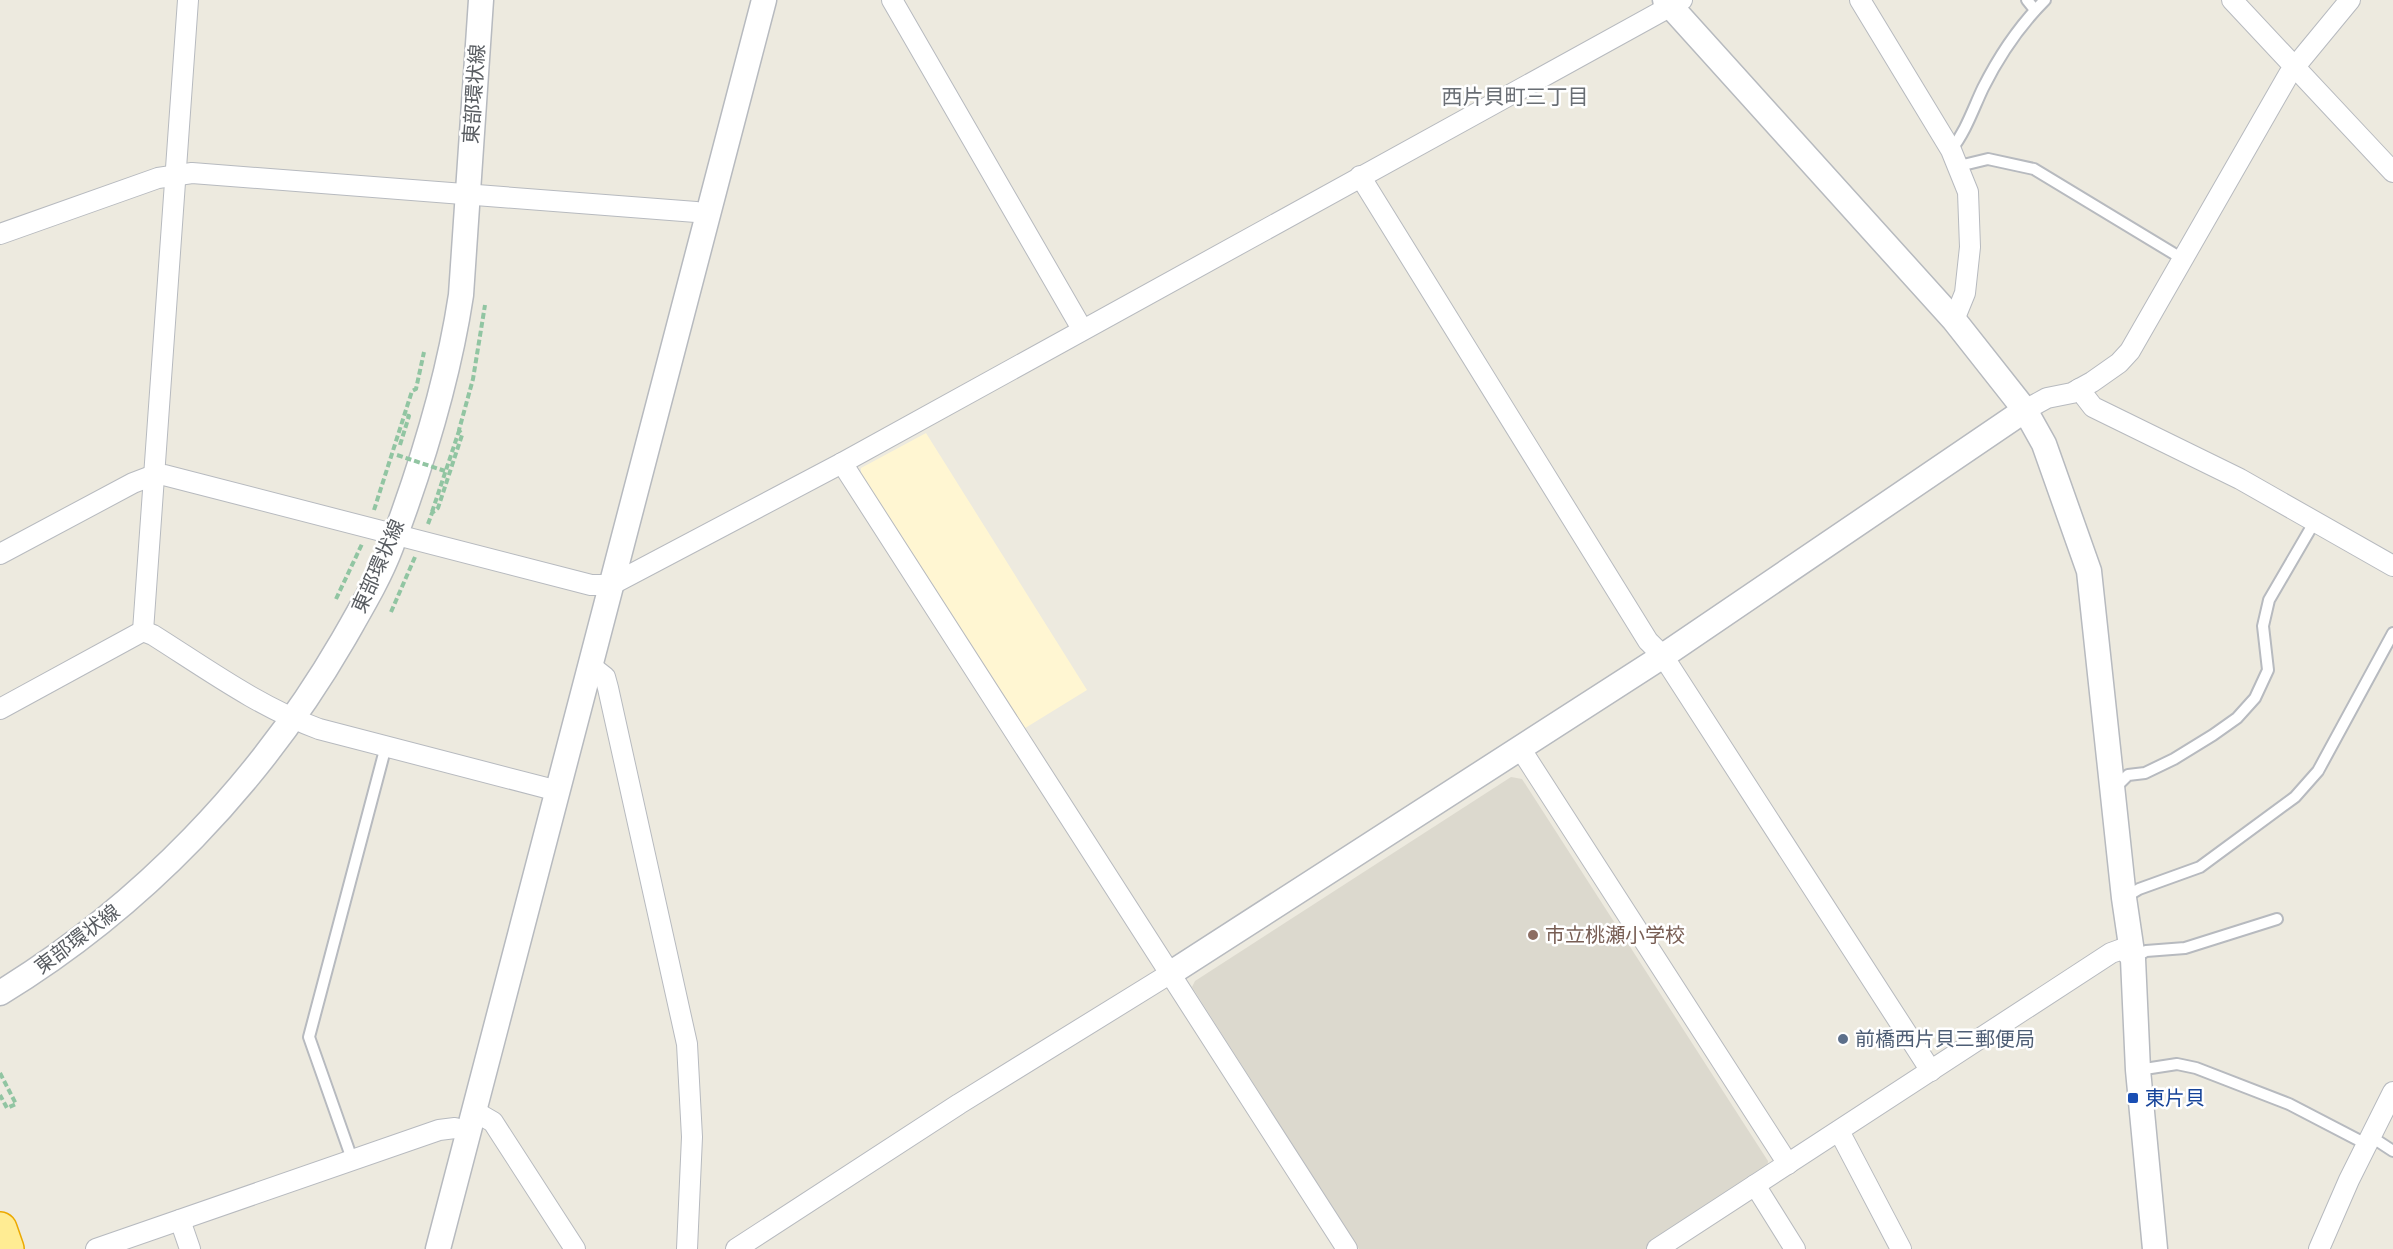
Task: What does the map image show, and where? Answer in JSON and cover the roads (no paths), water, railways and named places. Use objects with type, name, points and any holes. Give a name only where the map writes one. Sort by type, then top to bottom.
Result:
[{"type":"highway","points":[[0,1229],[7,1249]]},
{"type":"street","points":[[143,631],[188,0]]},
{"type":"street","name":"東部環状線","points":[[0,993],[44,966],[98,927],[158,871],[232,796],[293,720],[359,611],[390,548],[429,436],[454,336],[461,295],[466,193],[481,0]]},
{"type":"street","points":[[438,1249],[764,0]]},
{"type":"street","points":[[892,0],[1082,329]]},
{"type":"street","points":[[1860,0],[1955,158],[1968,192],[1971,247],[1965,293],[1954,320]]},
{"type":"street","points":[[2232,0],[2393,172]]},
{"type":"street","points":[[736,1249],[959,1104],[1171,973],[1663,656],[2025,410],[2047,398],[2079,389],[2113,369],[2130,351],[2181,258],[2294,66],[2350,0]]},
{"type":"street","points":[[0,554],[133,483],[154,475],[172,477],[395,533],[591,585],[610,585],[842,463],[1673,2],[1954,320],[2025,410],[2044,444],[2089,571],[2124,898],[2133,959],[2138,1070],[2155,1249]]},
{"type":"street","points":[[2,227],[176,173],[466,193],[696,212],[709,215]]},
{"type":"street","points":[[1360,176],[1648,641],[1663,656],[1931,1071]]},
{"type":"street","points":[[2079,389],[2093,407],[2240,479],[2393,566]]},
{"type":"street","points":[[842,463],[1347,1249]]},
{"type":"street","points":[[0,709],[143,631]]},
{"type":"street","points":[[143,631],[293,720],[319,729],[558,790]]},
{"type":"street","points":[[591,666],[605,677],[608,688],[687,1044],[692,1137],[687,1249]]},
{"type":"street","points":[[1520,748],[1788,1164]]},
{"type":"street","points":[[1657,1249],[2111,953],[2122,949],[2133,959]]},
{"type":"street","points":[[2319,1249],[2368,1140],[2393,1092]]},
{"type":"street","points":[[96,1249],[352,1159],[439,1130],[455,1128],[471,1121],[493,1122],[575,1249]]},
{"type":"street","points":[[1839,1131],[1901,1249]]},
{"type":"street","points":[[1755,1185],[1796,1249]]},
{"type":"street","points":[[180,1220],[190,1249]]},
{"type":"lane","points":[[2027,0],[2035,10]]},
{"type":"lane","points":[[2045,0],[2006,50],[1984,86],[1962,135],[1955,158],[1988,159],[2034,169],[2181,258]]},
{"type":"lane","points":[[2113,791],[2128,776],[2145,772],[2174,759],[2213,735],[2242,713],[2255,698],[2268,670],[2262,626],[2269,600],[2315,521]]},
{"type":"lane","points":[[2124,898],[2139,889],[2200,867],[2295,797],[2318,771],[2393,633]]},
{"type":"lane","points":[[352,1159],[309,1037],[386,746]]},
{"type":"lane","points":[[2133,959],[2146,951],[2185,948],[2277,920]]},
{"type":"lane","points":[[2138,1070],[2177,1065],[2196,1068],[2289,1104],[2393,1152]]},
{"type":"place","name":"市立桃瀬小学校","points":[[1533,935]]},
{"type":"place","name":"前橋西片貝三郵便局","points":[[1843,1039]]},
{"type":"place","name":"東片貝","points":[[2133,1098]]},
{"type":"district","name":"西片貝町三丁目","points":[[1515,97]]}]
